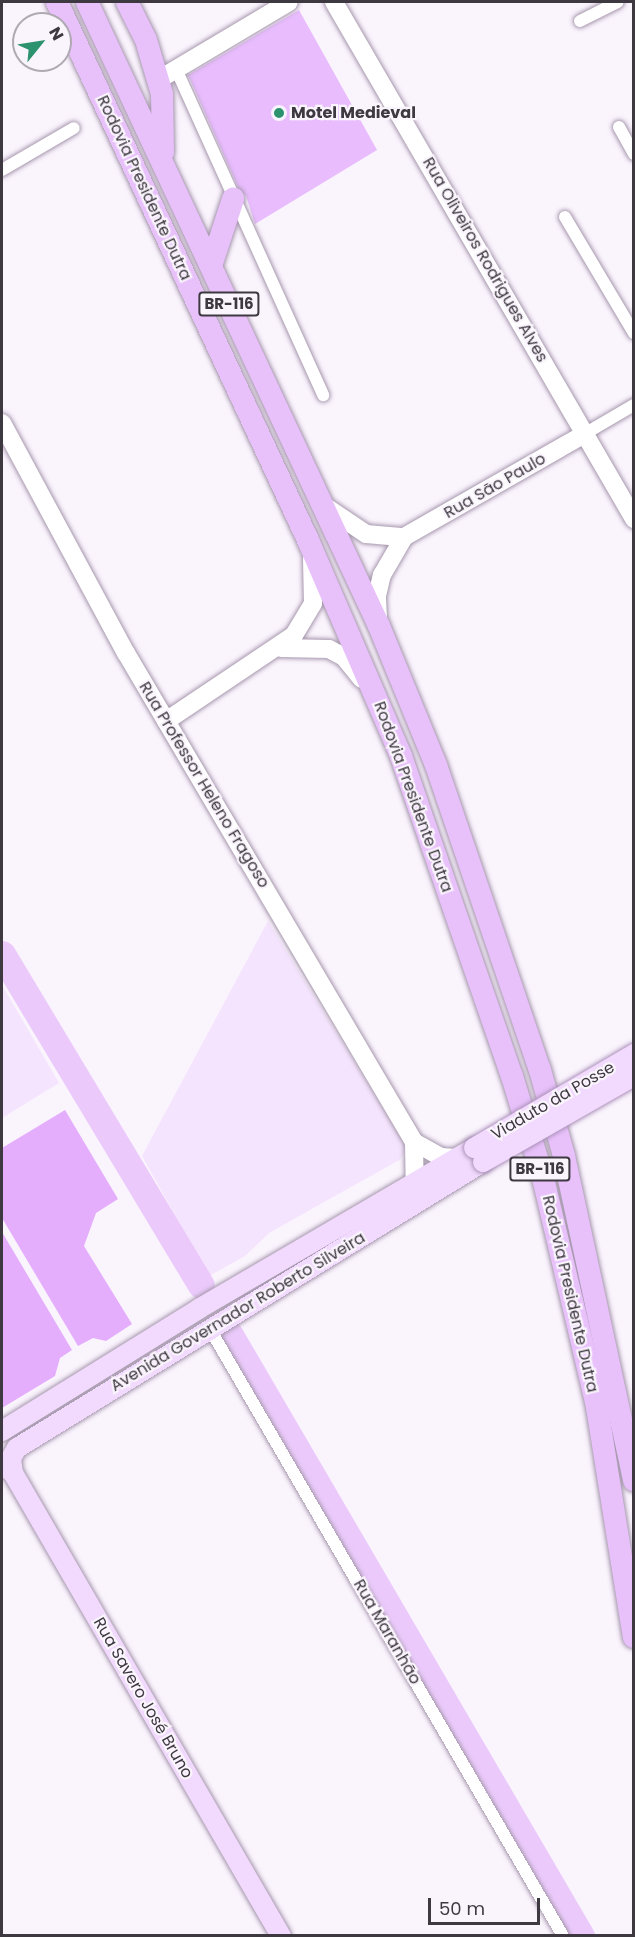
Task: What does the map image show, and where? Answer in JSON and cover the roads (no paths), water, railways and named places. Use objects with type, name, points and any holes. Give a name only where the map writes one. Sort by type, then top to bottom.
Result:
[{"type":"highway","name":"Rodovia Presidente Dutra","points":[[57,2],[308,540],[386,717],[512,1076],[540,1168],[597,1407],[633,1637]]},
{"type":"highway","name":"Rodovia Presidente Dutra","points":[[87,2],[379,626],[436,765],[540,1070],[582,1227],[633,1481]]},
{"type":"highway","points":[[127,2],[167,75],[163,103],[164,166]]},
{"type":"highway","points":[[211,266],[233,199]]},
{"type":"main road","points":[[167,75],[289,2]]},
{"type":"main road","name":"Rua Oliveiros Rodrigues Alves","points":[[334,2],[586,433],[633,519]]},
{"type":"main road","name":"Rua Professor Heleno Fragoso","points":[[2,423],[166,721],[414,1142],[441,1158],[456,1158]]},
{"type":"main road","name":"Rua São Paulo","points":[[404,537],[586,433]]},
{"type":"main road","points":[[323,505],[366,534],[404,537],[380,584],[379,626]]},
{"type":"main road","points":[[166,721],[280,648],[299,629],[313,603],[315,575],[308,540]]},
{"type":"main road","points":[[280,648],[313,646],[338,652],[355,668],[386,717]]},
{"type":"main road","name":"Viaduto da Posse","points":[[478,1155],[633,1054]]},
{"type":"main road","name":"Viaduto da Posse","points":[[478,1155],[633,1076]]},
{"type":"main road","name":"Rua Professor Heleno Fragoso","points":[[414,1142],[415,1181]]},
{"type":"main road","name":"Avenida Governador Roberto Silveira","points":[[2,1431],[200,1308],[415,1181],[456,1158],[478,1155]]},
{"type":"main road","name":"Avenida Governador Roberto Silveira","points":[[7,1468],[17,1448],[210,1329],[478,1155]]},
{"type":"main road","name":"Rua Savero José Bruno","points":[[7,1468],[281,1935]]},
{"type":"street","points":[[580,21],[618,2]]},
{"type":"street","points":[[167,75],[233,199],[323,395]]},
{"type":"street","points":[[2,170],[74,128]]},
{"type":"street","points":[[619,128],[633,154]]},
{"type":"street","points":[[565,217],[633,333]]},
{"type":"street","points":[[586,433],[633,405]]},
{"type":"street","name":"Rua Maranhão","points":[[210,1329],[563,1935]]},
{"type":"waterway","points":[[2,954],[201,1285]]},
{"type":"waterway","points":[[230,1335],[581,1936]]},
{"type":"place","name":"Motel Medieval","points":[[279,113]]}]
